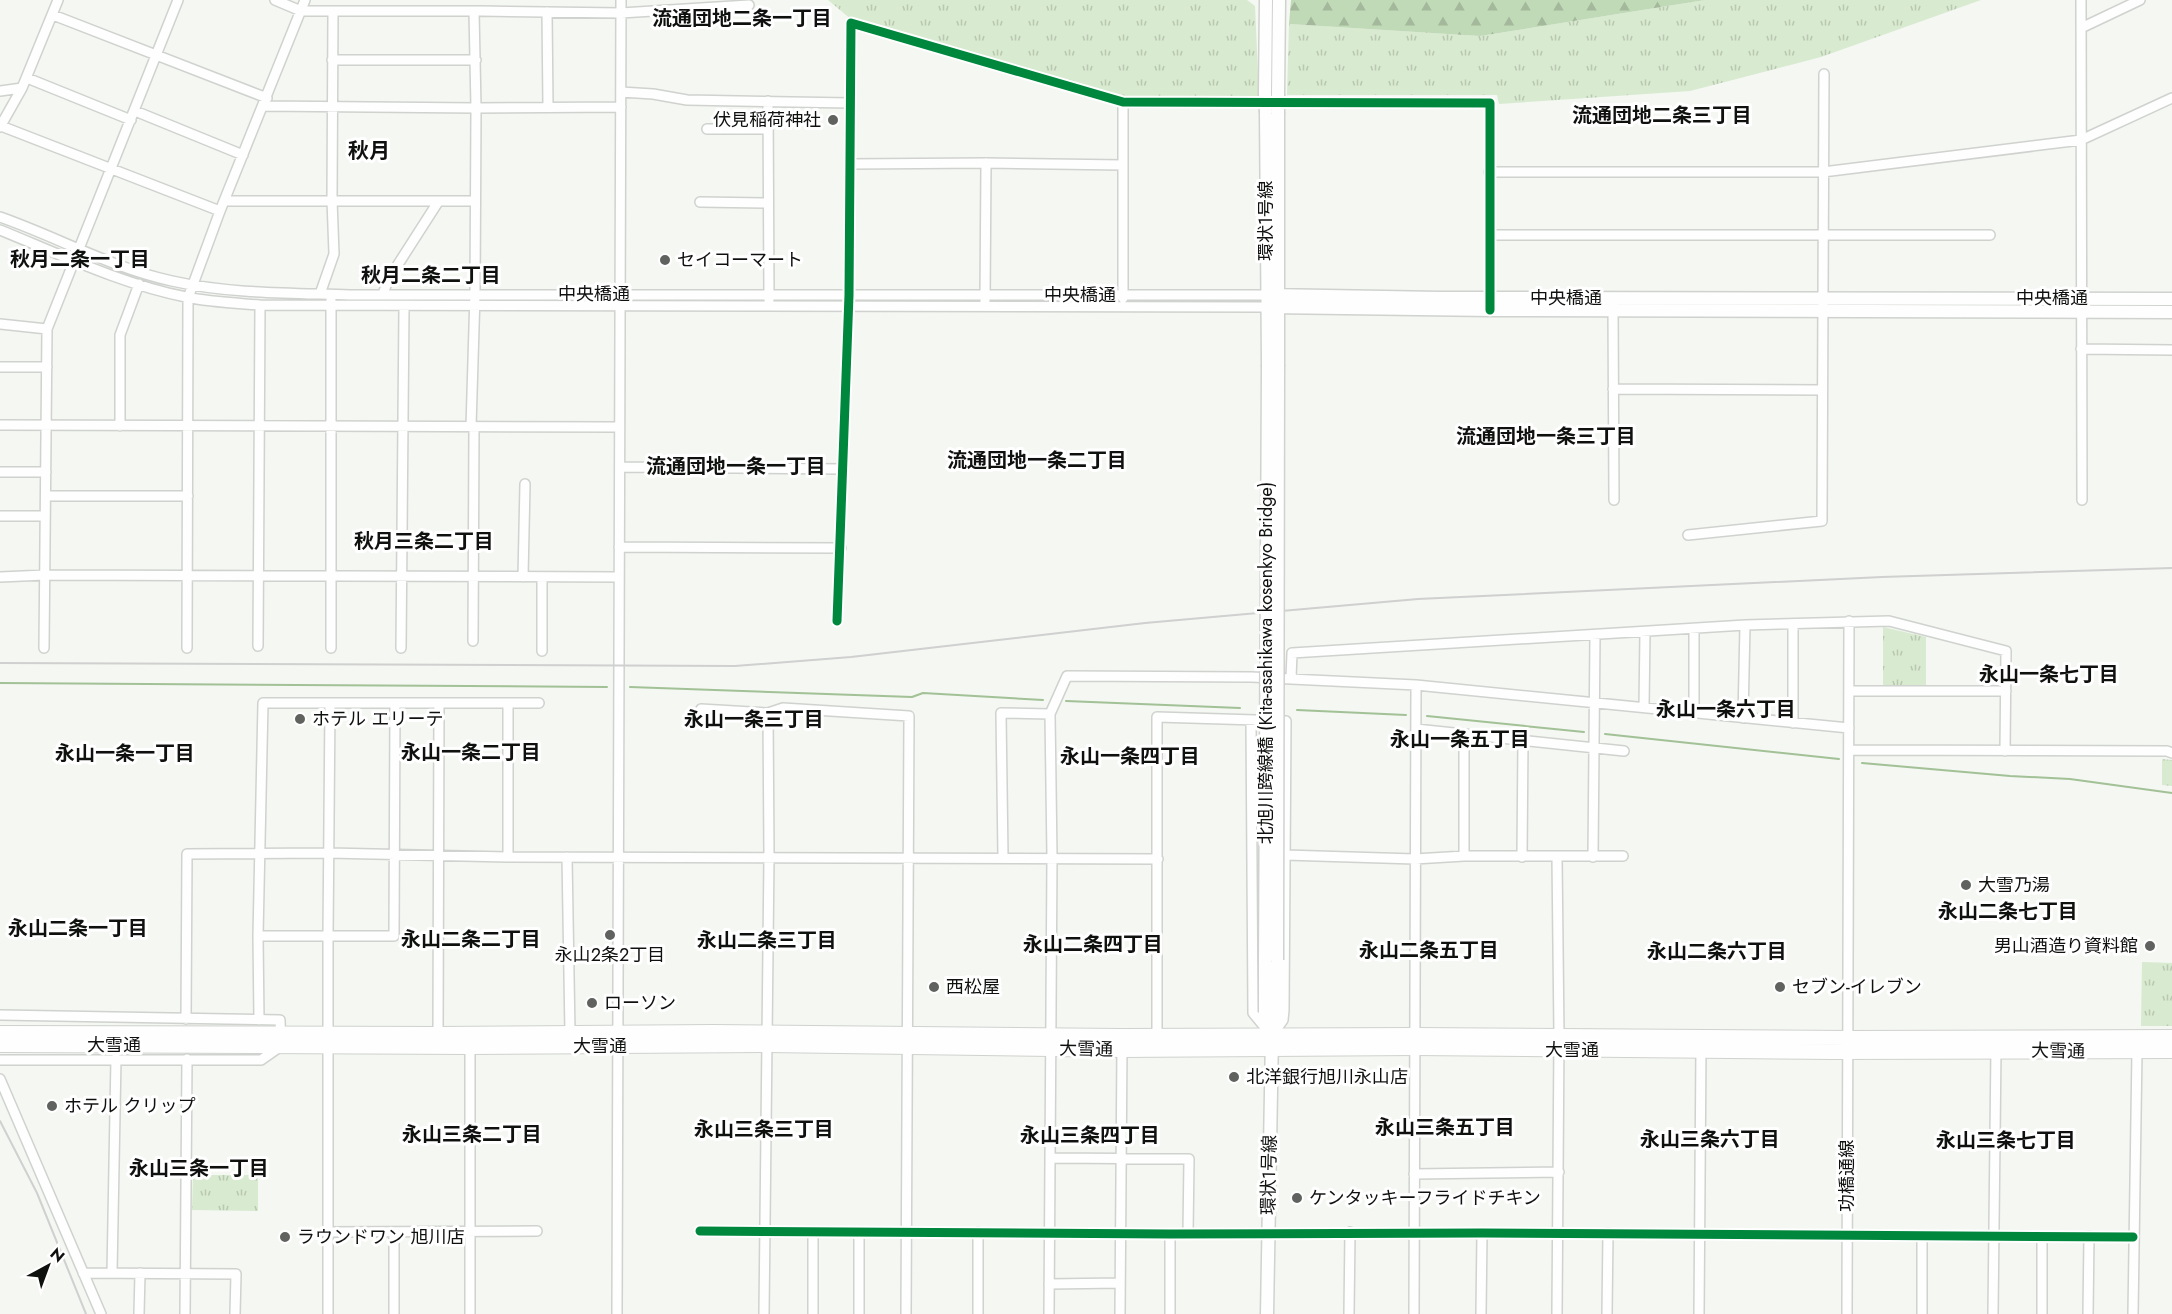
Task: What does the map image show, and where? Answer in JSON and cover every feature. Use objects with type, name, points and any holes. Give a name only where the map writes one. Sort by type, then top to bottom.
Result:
[{"type":"highway","name":"大雪通","points":[[0,1033],[124,1039],[438,1040],[570,1033],[618,1040]]},
{"type":"highway","name":"大雪通","points":[[438,1040],[470,1047],[618,1040],[767,1039],[1122,1043],[1415,1041],[1848,1045],[2172,1037]]},
{"type":"highway","name":"大雪通","points":[[0,1045],[124,1039]]},
{"type":"highway","name":"大雪通","points":[[1996,1043],[2172,1051]]},
{"type":"main road","points":[[1266,0],[1272,77]]},
{"type":"main road","points":[[1272,77],[1279,0]]},
{"type":"main road","name":"環状1号線","points":[[1272,77],[1278,94],[1272,113],[1273,365]]},
{"type":"main road","name":"環状1号線","points":[[1272,77],[1265,94],[1272,113]]},
{"type":"main road","name":"中央橋通","points":[[1273,301],[1490,304],[2081,305],[2172,299]]},
{"type":"main road","name":"中央橋通","points":[[2081,305],[2172,312]]},
{"type":"main road","name":"北旭川跨線橋 (Kita-asahikawa kosenkyo Bridge)","points":[[1271,961],[1273,365]]},
{"type":"main road","name":"環状1号線","points":[[1267,1314],[1272,1043],[1265,1014],[1271,961]]},
{"type":"street","points":[[58,0],[27,78],[0,126],[220,211]]},
{"type":"street","points":[[44,648],[47,329],[178,0]]},
{"type":"street","points":[[275,0],[301,11],[621,13],[749,4]]},
{"type":"street","points":[[187,648],[188,298],[220,211],[306,0]]},
{"type":"street","points":[[473,641],[472,427],[476,294],[476,60],[477,11],[480,0]]},
{"type":"street","points":[[617,1314],[621,0]]},
{"type":"street","points":[[2081,0],[2082,500]]},
{"type":"street","points":[[2081,28],[2140,0]]},
{"type":"street","points":[[331,648],[331,306],[325,294],[334,254],[333,11]]},
{"type":"street","points":[[548,12],[548,107]]},
{"type":"street","points":[[53,15],[265,102],[332,107],[621,107]]},
{"type":"street","points":[[837,621],[849,295],[851,23],[1123,102],[1490,103],[1490,304]]},
{"type":"street","points":[[332,60],[476,60]]},
{"type":"street","points":[[1688,535],[1822,521],[1824,74]]},
{"type":"street","points":[[27,78],[243,154]]},
{"type":"street","points":[[0,91],[22,88]]},
{"type":"street","points":[[621,92],[653,94],[687,100],[850,103]]},
{"type":"street","points":[[1489,172],[1822,172],[2081,140],[2172,98]]},
{"type":"street","points":[[768,101],[769,307]]},
{"type":"street","points":[[1123,102],[1123,307]]},
{"type":"street","points":[[706,129],[768,129]]},
{"type":"street","points":[[985,307],[986,163]]},
{"type":"street","points":[[850,164],[1123,165]]},
{"type":"street","points":[[224,201],[475,201]]},
{"type":"street","points":[[383,294],[388,280],[438,202]]},
{"type":"street","points":[[700,202],[767,203]]},
{"type":"street","name":"中央橋通","points":[[0,216],[141,272],[191,285],[237,290],[325,294],[1123,295],[1273,301]]},
{"type":"street","name":"中央橋通","points":[[0,230],[139,284],[188,298],[260,305],[1123,307],[1273,301]]},
{"type":"street","points":[[1490,235],[1990,235]]},
{"type":"street","points":[[120,426],[120,335],[139,284]]},
{"type":"street","points":[[1613,304],[1614,500]]},
{"type":"street","points":[[258,646],[260,305]]},
{"type":"street","points":[[401,648],[404,307]]},
{"type":"street","points":[[0,324],[47,329]]},
{"type":"street","points":[[2081,349],[2172,350]]},
{"type":"street","points":[[0,367],[47,367]]},
{"type":"street","points":[[1613,389],[1822,390]]},
{"type":"street","points":[[0,425],[619,427]]},
{"type":"street","points":[[620,467],[843,469]]},
{"type":"street","points":[[0,471],[46,472]]},
{"type":"street","points":[[524,577],[525,484]]},
{"type":"street","points":[[46,496],[188,496]]},
{"type":"street","points":[[0,516],[45,516]]},
{"type":"street","points":[[619,547],[841,548]]},
{"type":"street","points":[[0,577],[45,575],[619,577]]},
{"type":"street","points":[[542,577],[542,651]]},
{"type":"street","name":"功橋通線","points":[[1847,1314],[1849,621]]},
{"type":"street","points":[[1291,678],[1292,653],[1745,625],[1889,621],[2006,651],[2005,751]]},
{"type":"street","points":[[1792,624],[1793,723]]},
{"type":"street","points":[[1743,718],[1745,625]]},
{"type":"street","points":[[1694,628],[1694,713]]},
{"type":"street","points":[[1644,707],[1645,632]]},
{"type":"street","points":[[1593,857],[1594,635]]},
{"type":"street","points":[[1049,1314],[1052,857],[1050,714],[1067,676],[1291,678],[1416,685],[1849,728]]},
{"type":"street","points":[[1414,1314],[1416,685]]},
{"type":"street","points":[[1849,691],[2006,691]]},
{"type":"street","points":[[259,1020],[258,936],[263,703],[539,703]]},
{"type":"street","points":[[328,1314],[330,703]]},
{"type":"street","points":[[258,936],[394,936],[395,703]]},
{"type":"street","points":[[438,1040],[439,703]]},
{"type":"street","points":[[508,704],[508,857]]},
{"type":"street","points":[[701,709],[768,713],[783,708],[909,716],[906,1314]]},
{"type":"street","points":[[1003,857],[1001,712],[1050,714]]},
{"type":"street","points":[[764,1314],[769,856],[768,713]]},
{"type":"street","points":[[1157,1043],[1157,717],[1286,721],[1284,1010],[1283,1020],[1272,1043]]},
{"type":"street","points":[[1251,720],[1253,1012],[1272,1043]]},
{"type":"street","points":[[1416,729],[1624,751]]},
{"type":"street","points":[[1464,734],[1464,856]]},
{"type":"street","points":[[1522,857],[1523,740]]},
{"type":"street","points":[[1850,750],[2172,753]]},
{"type":"street","points":[[186,1019],[187,854],[1158,859]]},
{"type":"street","points":[[1285,855],[1415,859],[1464,856],[1623,856]]},
{"type":"street","points":[[567,857],[570,1033]]},
{"type":"street","points":[[1557,857],[1559,1043],[1557,1314]]},
{"type":"street","points":[[0,1015],[280,1020],[280,1040],[261,1060],[116,1058],[0,1060]]},
{"type":"street","points":[[1120,1314],[1122,1043]]},
{"type":"street","points":[[1993,1314],[1996,1043]]},
{"type":"street","points":[[1699,1314],[1701,1044]]},
{"type":"street","points":[[470,1047],[470,1314]]},
{"type":"street","points":[[2133,1314],[2137,1051]]},
{"type":"street","points":[[112,1273],[116,1058]]},
{"type":"street","points":[[185,1314],[188,1059]]},
{"type":"street","points":[[0,1079],[101,1314]]},
{"type":"street","points":[[1050,1158],[1189,1159],[1188,1233]]},
{"type":"street","points":[[1414,1174],[1559,1172]]},
{"type":"street","points":[[328,1232],[537,1231]]},
{"type":"street","points":[[394,1232],[394,1314]]},
{"type":"street","points":[[700,1232],[1170,1234],[1350,1232],[2133,1237]]},
{"type":"street","points":[[813,1232],[813,1314]]},
{"type":"street","points":[[859,1232],[859,1314]]},
{"type":"street","points":[[978,1232],[978,1314]]},
{"type":"street","points":[[1349,1314],[1350,1232]]},
{"type":"street","points":[[1481,1314],[1482,1233]]},
{"type":"street","points":[[1607,1314],[1608,1233]]},
{"type":"street","points":[[1170,1234],[1170,1314]]},
{"type":"street","points":[[1922,1236],[1922,1314]]},
{"type":"street","points":[[2042,1236],[2042,1314]]},
{"type":"street","points":[[2088,1314],[2089,1236]]},
{"type":"street","points":[[83,1273],[236,1274],[235,1314]]},
{"type":"street","points":[[139,1314],[140,1273]]},
{"type":"street","points":[[1049,1284],[1120,1283]]},
{"type":"green space","points":[[828,0],[1247,0],[1255,6],[1259,96],[1122,99],[852,20]]},
{"type":"green space","points":[[1291,0],[1705,0],[1480,36],[1289,24]]},
{"type":"green space","points":[[1705,0],[1981,0],[1821,57],[1690,91],[1499,104],[1497,95],[1287,95],[1289,24],[1480,36]]},
{"type":"green space","points":[[1883,627],[1926,637],[1926,686],[1883,686]]},
{"type":"green space","points":[[2162,759],[2172,760],[2172,786],[2162,785]]},
{"type":"green space","points":[[2142,962],[2172,963],[2172,1026],[2141,1026]]},
{"type":"green space","points":[[193,1175],[258,1175],[258,1211],[192,1210]]},
{"type":"waterway","points":[[0,683],[607,687]]},
{"type":"waterway","points":[[630,687],[912,697],[923,693],[1043,700]]},
{"type":"waterway","points":[[1066,701],[1240,708]]},
{"type":"waterway","points":[[1297,710],[1406,715]]},
{"type":"waterway","points":[[1427,716],[1584,732]]},
{"type":"waterway","points":[[1605,734],[1839,759]]},
{"type":"waterway","points":[[1862,763],[2070,779],[2172,793]]},
{"type":"railway","points":[[0,663],[735,666],[851,657],[1145,623],[1418,599],[1882,577],[2172,568]]},
{"type":"railway","points":[[0,1121],[37,1193],[86,1314]]},
{"type":"cycle path","points":[[837,621],[849,295],[851,23],[1123,102],[1490,103],[1490,310]]},
{"type":"cycle path","points":[[700,1231],[2133,1237]]},
{"type":"place","name":"伏見稲荷神社","points":[[833,120]]},
{"type":"place","name":"セイコーマート","points":[[665,260]]},
{"type":"place","name":"ホテル エリーテ","points":[[300,719]]},
{"type":"place","name":"大雪乃湯","points":[[1966,885]]},
{"type":"place","name":"永山2条2丁目","points":[[610,935]]},
{"type":"place","name":"男山酒造り資料館","points":[[2150,946]]},
{"type":"place","name":"西松屋","points":[[934,987]]},
{"type":"place","name":"セブン-イレブン","points":[[1780,987]]},
{"type":"place","name":"ローソン","points":[[592,1003]]},
{"type":"place","name":"北洋銀行旭川永山店","points":[[1234,1077]]},
{"type":"place","name":"ホテル クリップ","points":[[52,1106]]},
{"type":"place","name":"ケンタッキーフライドチキン","points":[[1297,1198]]},
{"type":"place","name":"ラウンドワン 旭川店","points":[[285,1237]]},
{"type":"district","name":"流通団地二条一丁目","points":[[742,18]]},
{"type":"district","name":"流通団地二条三丁目","points":[[1662,115]]},
{"type":"district","name":"秋月","points":[[369,151]]},
{"type":"district","name":"秋月二条一丁目","points":[[80,259]]},
{"type":"district","name":"秋月二条二丁目","points":[[431,275]]},
{"type":"district","name":"流通団地一条三丁目","points":[[1546,436]]},
{"type":"district","name":"流通団地一条二丁目","points":[[1037,460]]},
{"type":"district","name":"流通団地一条一丁目","points":[[736,466]]},
{"type":"district","name":"秋月三条二丁目","points":[[424,541]]},
{"type":"district","name":"永山一条七丁目","points":[[2049,674]]},
{"type":"district","name":"永山一条六丁目","points":[[1726,709]]},
{"type":"district","name":"永山一条三丁目","points":[[754,719]]},
{"type":"district","name":"永山一条五丁目","points":[[1460,739]]},
{"type":"district","name":"永山一条二丁目","points":[[471,752]]},
{"type":"district","name":"永山一条一丁目","points":[[125,753]]},
{"type":"district","name":"永山一条四丁目","points":[[1130,756]]},
{"type":"district","name":"永山二条七丁目","points":[[2008,911]]},
{"type":"district","name":"永山二条一丁目","points":[[78,928]]},
{"type":"district","name":"永山二条二丁目","points":[[471,939]]},
{"type":"district","name":"永山二条三丁目","points":[[767,940]]},
{"type":"district","name":"永山二条四丁目","points":[[1093,944]]},
{"type":"district","name":"永山二条五丁目","points":[[1429,950]]},
{"type":"district","name":"永山二条六丁目","points":[[1717,951]]},
{"type":"district","name":"永山三条五丁目","points":[[1445,1127]]},
{"type":"district","name":"永山三条三丁目","points":[[764,1129]]},
{"type":"district","name":"永山三条二丁目","points":[[472,1134]]},
{"type":"district","name":"永山三条四丁目","points":[[1090,1135]]},
{"type":"district","name":"永山三条六丁目","points":[[1710,1139]]},
{"type":"district","name":"永山三条七丁目","points":[[2006,1140]]},
{"type":"district","name":"永山三条一丁目","points":[[199,1168]]}]
